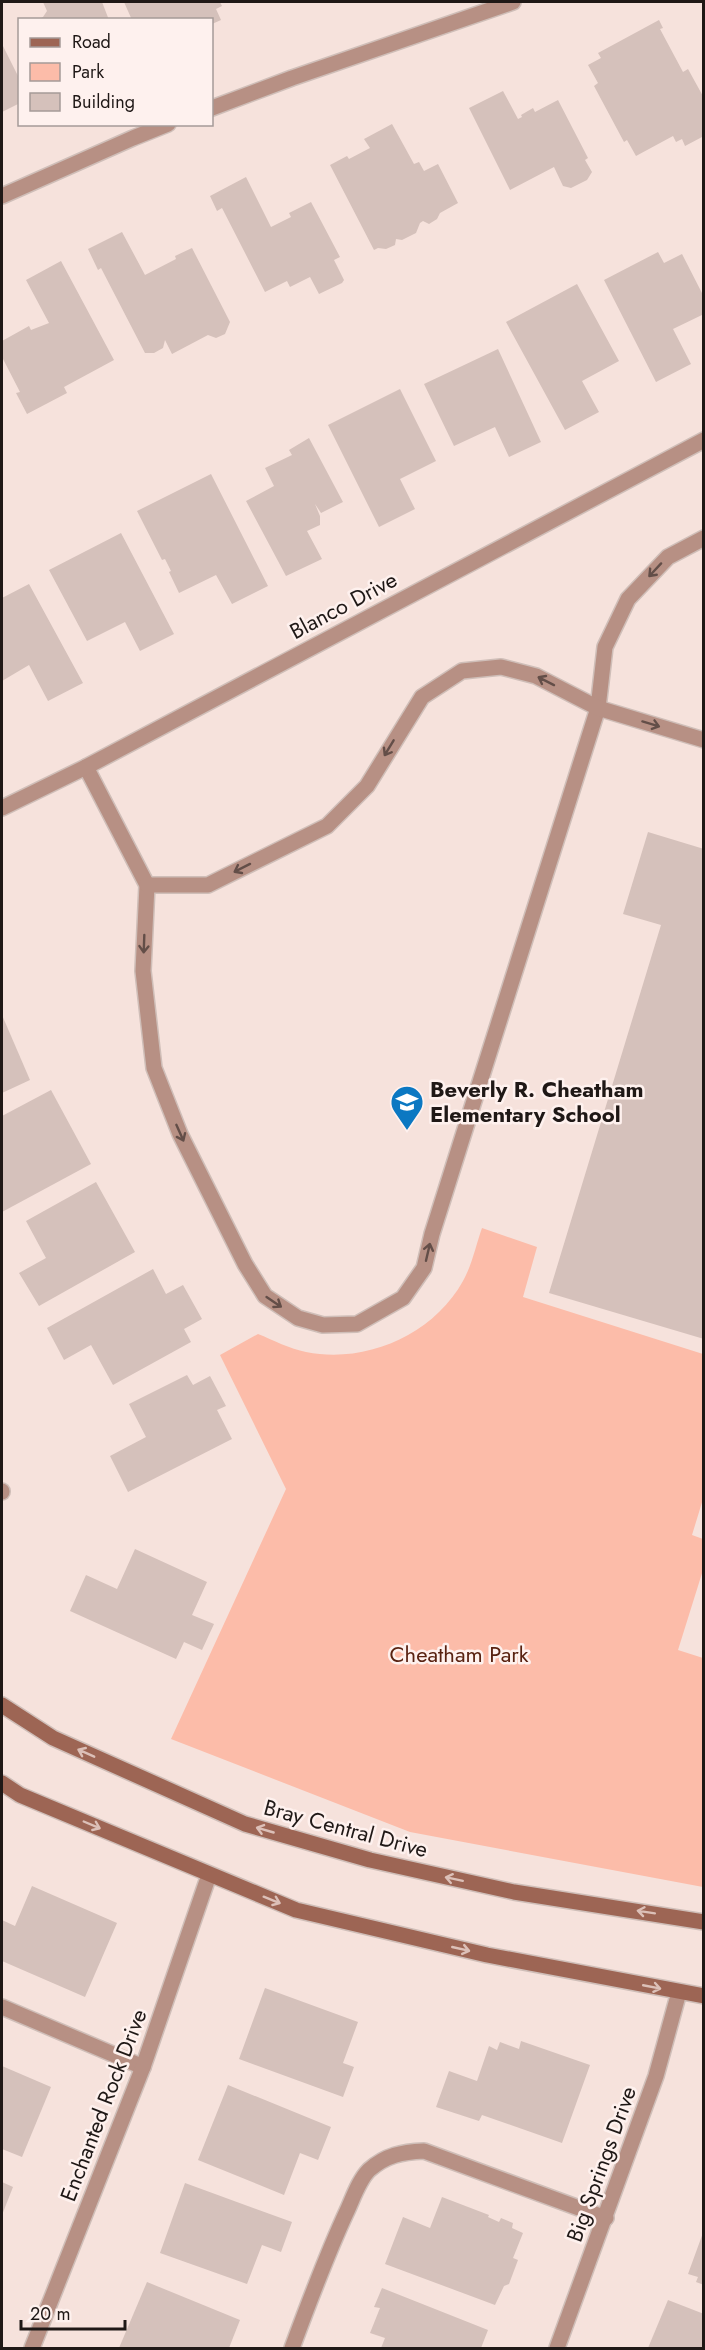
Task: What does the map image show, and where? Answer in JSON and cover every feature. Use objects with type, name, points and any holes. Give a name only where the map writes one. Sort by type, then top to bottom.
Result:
[{"type":"street","points":[[213,108],[513,2]]},
{"type":"street","points":[[2,196],[163,126]]},
{"type":"street","name":"Blanco Drive","points":[[2,808],[86,766],[704,440]]},
{"type":"street","points":[[86,766],[147,885],[143,971],[154,1068],[180,1134],[245,1264],[265,1296],[298,1318],[323,1325],[357,1324],[403,1298],[424,1268],[432,1234],[598,708],[605,647],[628,599],[668,557],[704,538]]},
{"type":"street","points":[[147,885],[208,885],[327,826],[367,786],[422,697],[462,672],[501,667],[536,676],[598,708],[704,740]]},
{"type":"street","name":"Bray Central Drive","points":[[2,1705],[53,1738],[245,1824],[370,1860],[514,1892],[704,1922]]},
{"type":"street","points":[[2,1783],[20,1795],[296,1910],[487,1955],[704,1996]]},
{"type":"street","name":"Enchanted Rock Drive","points":[[32,2349],[143,2067],[209,1875]]},
{"type":"street","name":"Big Springs Drive","points":[[557,2349],[656,2076],[680,1992]]},
{"type":"street","points":[[2,2007],[143,2067]]},
{"type":"street","points":[[292,2349],[335,2236],[356,2191],[367,2172],[383,2159],[403,2152],[424,2151],[606,2218]]},
{"type":"green space","name":"Cheatham Park","points":[[482,1228],[537,1247],[523,1297],[703,1354],[703,1499],[692,1535],[703,1539],[703,1570],[678,1650],[703,1658],[703,1887],[410,1832],[171,1739],[286,1489],[220,1355],[258,1334],[300,1351],[329,1355],[352,1354],[396,1341],[434,1317],[450,1300],[466,1275]]},
{"type":"building","points":[[43,2],[102,2],[108,18],[41,18],[47,11]]},
{"type":"building","points":[[124,2],[220,2],[222,6],[216,9],[221,20],[213,24],[213,18],[131,18]]},
{"type":"building","points":[[659,20],[663,28],[660,29],[683,72],[688,69],[704,98],[704,136],[685,146],[682,139],[676,142],[673,136],[636,156],[627,140],[624,142],[594,86],[598,83],[588,65],[601,58],[598,53]]},
{"type":"building","points":[[2,44],[18,76],[18,104],[2,112]]},
{"type":"building","points":[[503,91],[518,119],[533,108],[535,112],[558,100],[588,158],[585,160],[592,172],[587,180],[571,188],[563,186],[554,167],[510,190],[469,108]]},
{"type":"building","points":[[392,124],[414,164],[419,162],[424,171],[438,164],[458,203],[440,213],[437,219],[429,224],[423,221],[420,223],[416,233],[402,240],[396,239],[395,245],[386,249],[374,250],[330,165],[347,156],[349,159],[370,148],[364,139]]},
{"type":"building","points":[[246,177],[271,227],[291,217],[289,213],[311,202],[340,257],[334,260],[344,280],[342,283],[319,294],[310,277],[290,287],[287,281],[265,292],[222,208],[217,211],[210,196]]},
{"type":"building","points":[[122,232],[145,275],[192,248],[230,322],[225,334],[216,338],[208,335],[172,354],[165,340],[163,348],[154,353],[145,353],[101,268],[98,270],[88,249]]},
{"type":"building","points":[[658,252],[664,263],[682,254],[704,297],[704,314],[673,329],[691,364],[656,382],[604,280]]},
{"type":"building","points":[[61,261],[114,360],[64,387],[67,393],[27,414],[16,393],[20,392],[2,357],[2,341],[29,326],[31,330],[49,323],[26,280]]},
{"type":"building","points":[[577,284],[619,361],[582,381],[599,412],[565,430],[506,322]]},
{"type":"building","points":[[498,349],[541,442],[509,457],[495,427],[454,446],[424,384]]},
{"type":"building","points":[[400,389],[436,461],[400,479],[415,509],[379,527],[328,425]]},
{"type":"building","points":[[309,438],[343,502],[321,513],[315,504],[320,516],[320,525],[307,531],[322,559],[286,576],[246,501],[274,486],[265,468],[292,455],[289,450]]},
{"type":"building","points":[[211,474],[268,586],[232,604],[216,575],[179,593],[165,559],[162,560],[137,511]]},
{"type":"building","points":[[121,533],[174,634],[140,651],[125,622],[87,641],[49,570]]},
{"type":"building","points":[[29,584],[83,683],[48,701],[29,665],[2,681],[2,598]]},
{"type":"building","points":[[648,832],[704,849],[704,1339],[549,1293],[661,925],[623,914]]},
{"type":"building","points":[[2,1015],[30,1080],[2,1093]]},
{"type":"building","points":[[51,1090],[91,1164],[2,1212],[2,1116]]},
{"type":"building","points":[[96,1182],[135,1252],[39,1306],[19,1273],[46,1258],[26,1221]]},
{"type":"building","points":[[153,1269],[166,1294],[183,1285],[202,1319],[184,1329],[191,1342],[113,1385],[91,1345],[64,1360],[47,1328]]},
{"type":"building","points":[[187,1375],[193,1385],[210,1376],[226,1406],[217,1410],[232,1439],[128,1492],[110,1456],[146,1437],[129,1404]]},
{"type":"building","points":[[135,1549],[207,1582],[192,1615],[214,1624],[202,1650],[184,1642],[176,1659],[70,1611],[86,1575],[117,1589]]},
{"type":"building","points":[[32,1886],[117,1923],[85,1997],[2,1961],[2,1920],[15,1926]]},
{"type":"building","points":[[265,1988],[358,2022],[343,2063],[354,2067],[343,2097],[239,2059]]},
{"type":"building","points":[[521,2041],[590,2065],[562,2143],[482,2115],[479,2121],[436,2107],[449,2071],[477,2081],[489,2046],[497,2050],[500,2042],[519,2049]]},
{"type":"building","points":[[2,2066],[51,2087],[22,2157],[2,2149]]},
{"type":"building","points":[[228,2085],[331,2127],[318,2160],[300,2153],[284,2195],[198,2160]]},
{"type":"building","points":[[2,2182],[13,2187],[2,2215]]},
{"type":"building","points":[[185,2183],[292,2222],[281,2252],[262,2245],[247,2284],[160,2253]]},
{"type":"building","points":[[442,2197],[489,2215],[488,2217],[499,2222],[501,2218],[513,2223],[512,2228],[523,2233],[513,2258],[518,2260],[509,2284],[504,2286],[495,2305],[385,2264],[403,2217],[430,2228]]},
{"type":"building","points":[[704,2230],[704,2285],[696,2282],[698,2277],[688,2274]]},
{"type":"building","points":[[147,2282],[240,2320],[229,2348],[119,2348]]},
{"type":"building","points":[[382,2288],[488,2330],[481,2348],[381,2348],[385,2338],[370,2333],[380,2308],[374,2307]]},
{"type":"building","points":[[668,2300],[704,2314],[704,2348],[648,2348]]},
{"type":"place","name":"Beverly R. Cheatham Elementary School","points":[[407,1131]]}]
